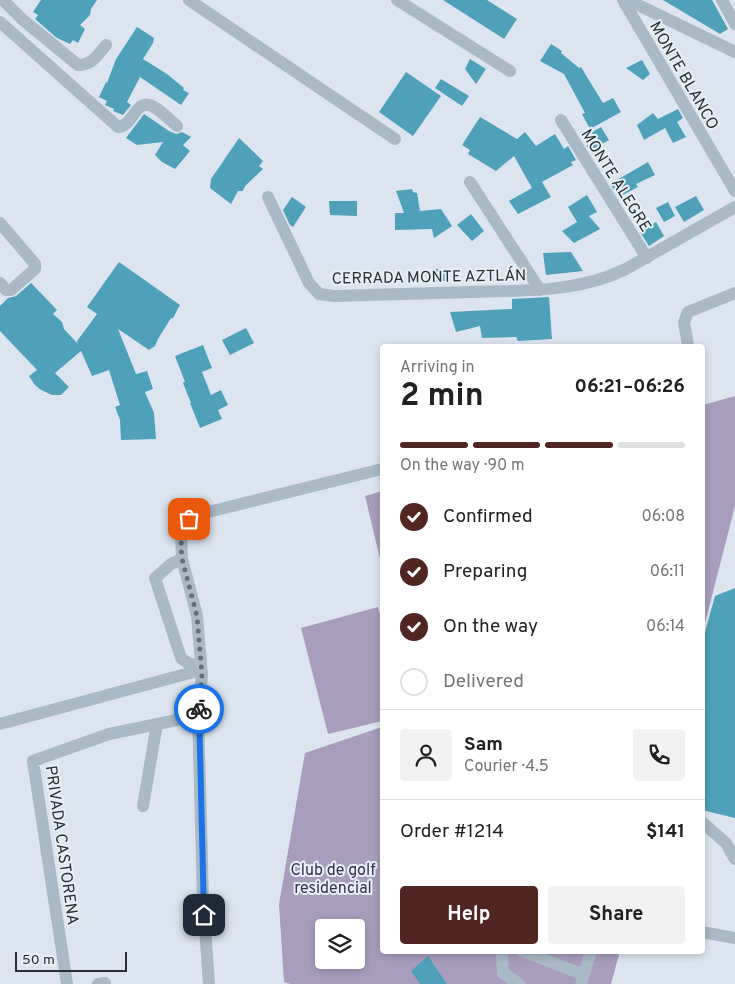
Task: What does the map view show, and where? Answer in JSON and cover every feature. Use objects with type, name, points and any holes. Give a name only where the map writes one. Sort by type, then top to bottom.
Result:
[{"type":"street","points":[[3,0],[23,20],[78,65],[85,65],[94,60],[106,44]]},
{"type":"street","points":[[189,0],[395,139]]},
{"type":"street","points":[[396,0],[510,71]]},
{"type":"street","name":"MONTE BLANCO","points":[[623,0],[735,191]]},
{"type":"street","points":[[628,0],[735,52]]},
{"type":"street","points":[[722,0],[735,24]]},
{"type":"street","points":[[0,22],[118,127],[126,125],[141,105],[145,104],[152,106],[177,126]]},
{"type":"street","name":"MONTE ALEGRE","points":[[561,120],[647,258]]},
{"type":"street","points":[[470,182],[540,290]]},
{"type":"street","name":"CERRADA MONTE AZTLÁN","points":[[268,197],[309,283],[319,294],[334,296],[540,290],[585,285],[608,278],[647,258],[735,207]]},
{"type":"street","points":[[0,222],[35,264],[35,269],[11,290],[6,290],[0,283]]},
{"type":"street","points":[[688,344],[684,322],[688,312],[735,293]]},
{"type":"street","points":[[209,984],[203,899],[198,712],[200,668],[197,616],[182,559],[182,526],[189,519],[204,513],[380,469]]},
{"type":"street","points":[[182,559],[171,564],[155,578],[181,658],[188,664],[200,668]]},
{"type":"street","points":[[0,724],[200,668]]},
{"type":"street","name":"PRIVADA CASTORENA","points":[[67,984],[32,761],[109,734],[177,720],[198,712]]},
{"type":"street","points":[[143,806],[157,724]]},
{"type":"street","points":[[705,824],[731,842],[735,859]]},
{"type":"street","points":[[705,933],[734,938]]},
{"type":"street","points":[[502,954],[503,973],[519,984]]},
{"type":"street","points":[[529,954],[582,979],[590,954]]},
{"type":"green space","points":[[735,396],[735,506],[705,623],[705,404]]},
{"type":"green space","points":[[380,492],[380,559],[365,496]]},
{"type":"green space","points":[[378,607],[380,615],[380,721],[328,734],[301,628]]},
{"type":"green space","name":"Club de golf residencial","points":[[380,728],[380,954],[619,954],[611,984],[290,984],[284,982],[279,904],[305,753]]},
{"type":"building","points":[[41,0],[97,0],[91,9],[90,15],[80,25],[85,29],[78,43],[73,40],[70,44],[57,38],[35,19],[38,15],[33,12]]},
{"type":"building","points":[[443,0],[487,0],[517,19],[504,39]]},
{"type":"building","points":[[663,0],[712,0],[728,29],[720,34]]},
{"type":"building","points":[[137,27],[154,38],[143,59],[167,74],[184,88],[183,90],[189,93],[181,105],[140,77],[127,102],[131,105],[123,115],[105,105],[107,101],[99,97],[107,83],[116,59]]},
{"type":"building","points":[[551,44],[562,51],[561,53],[579,68],[581,67],[603,103],[613,98],[621,112],[590,129],[582,114],[585,113],[564,74],[540,61]]},
{"type":"building","points":[[470,59],[486,69],[476,84],[465,69]]},
{"type":"building","points":[[642,60],[650,74],[643,80],[626,68]]},
{"type":"building","points":[[406,72],[441,96],[413,136],[379,112]]},
{"type":"building","points":[[441,79],[469,96],[462,106],[435,88]]},
{"type":"building","points":[[678,109],[683,118],[677,122],[686,137],[673,143],[665,128],[644,140],[637,125],[653,113],[658,119]]},
{"type":"building","points":[[144,114],[169,131],[176,134],[182,132],[191,137],[183,145],[190,151],[175,169],[162,162],[155,155],[163,142],[137,145],[126,138]]},
{"type":"building","points":[[480,117],[517,139],[525,132],[536,146],[555,134],[564,149],[568,146],[576,160],[571,162],[573,165],[542,182],[551,197],[518,214],[509,201],[532,188],[514,156],[496,171],[468,154],[470,150],[462,145]]},
{"type":"building","points":[[601,127],[609,140],[590,151],[582,138]]},
{"type":"building","points":[[239,138],[263,161],[259,166],[263,169],[245,186],[243,191],[238,191],[231,204],[210,188],[211,179]]},
{"type":"building","points":[[648,162],[655,175],[636,184],[638,187],[619,197],[610,184]]},
{"type":"building","points":[[412,189],[413,192],[417,193],[420,211],[441,209],[452,226],[434,238],[432,229],[395,230],[395,213],[404,213],[396,191]]},
{"type":"building","points":[[587,195],[597,212],[589,216],[600,229],[574,243],[562,231],[577,222],[568,207]]},
{"type":"building","points":[[696,196],[704,210],[684,222],[675,207]]},
{"type":"building","points":[[292,197],[306,207],[293,227],[290,225],[283,210]]},
{"type":"building","points":[[329,201],[357,201],[357,216],[330,215]]},
{"type":"building","points":[[668,202],[675,216],[664,222],[656,208]]},
{"type":"building","points":[[471,214],[484,231],[472,241],[457,225]]},
{"type":"building","points":[[656,222],[664,236],[649,246],[640,232]]},
{"type":"building","points":[[571,252],[583,271],[546,275],[543,253]]},
{"type":"building","points":[[119,262],[180,305],[155,346],[149,350],[118,329],[136,374],[147,371],[153,389],[145,392],[154,413],[156,439],[121,440],[120,420],[115,407],[120,405],[109,370],[92,376],[81,351],[55,373],[69,387],[61,395],[52,395],[35,385],[29,376],[37,370],[0,331],[0,306],[8,298],[16,296],[31,283],[57,310],[53,314],[62,322],[64,329],[78,344],[77,341],[97,314],[87,307]]},
{"type":"building","points":[[432,269],[445,269],[446,281],[433,282]]},
{"type":"building","points":[[549,297],[552,339],[518,341],[516,337],[482,338],[480,326],[456,332],[450,312],[512,309],[512,299]]},
{"type":"building","points":[[246,328],[254,343],[230,355],[222,340]]},
{"type":"building","points":[[203,345],[212,368],[202,372],[211,395],[221,390],[228,405],[218,410],[222,419],[200,428],[175,356]]},
{"type":"building","points":[[735,588],[735,818],[705,811],[705,632],[715,596]]},
{"type":"building","points":[[428,956],[447,984],[420,984],[411,971]]},
{"type":"way so far","points":[[189,519],[182,526],[181,547],[182,559],[197,616],[202,675],[199,709]]},
{"type":"route","points":[[199,709],[204,915]]}]
